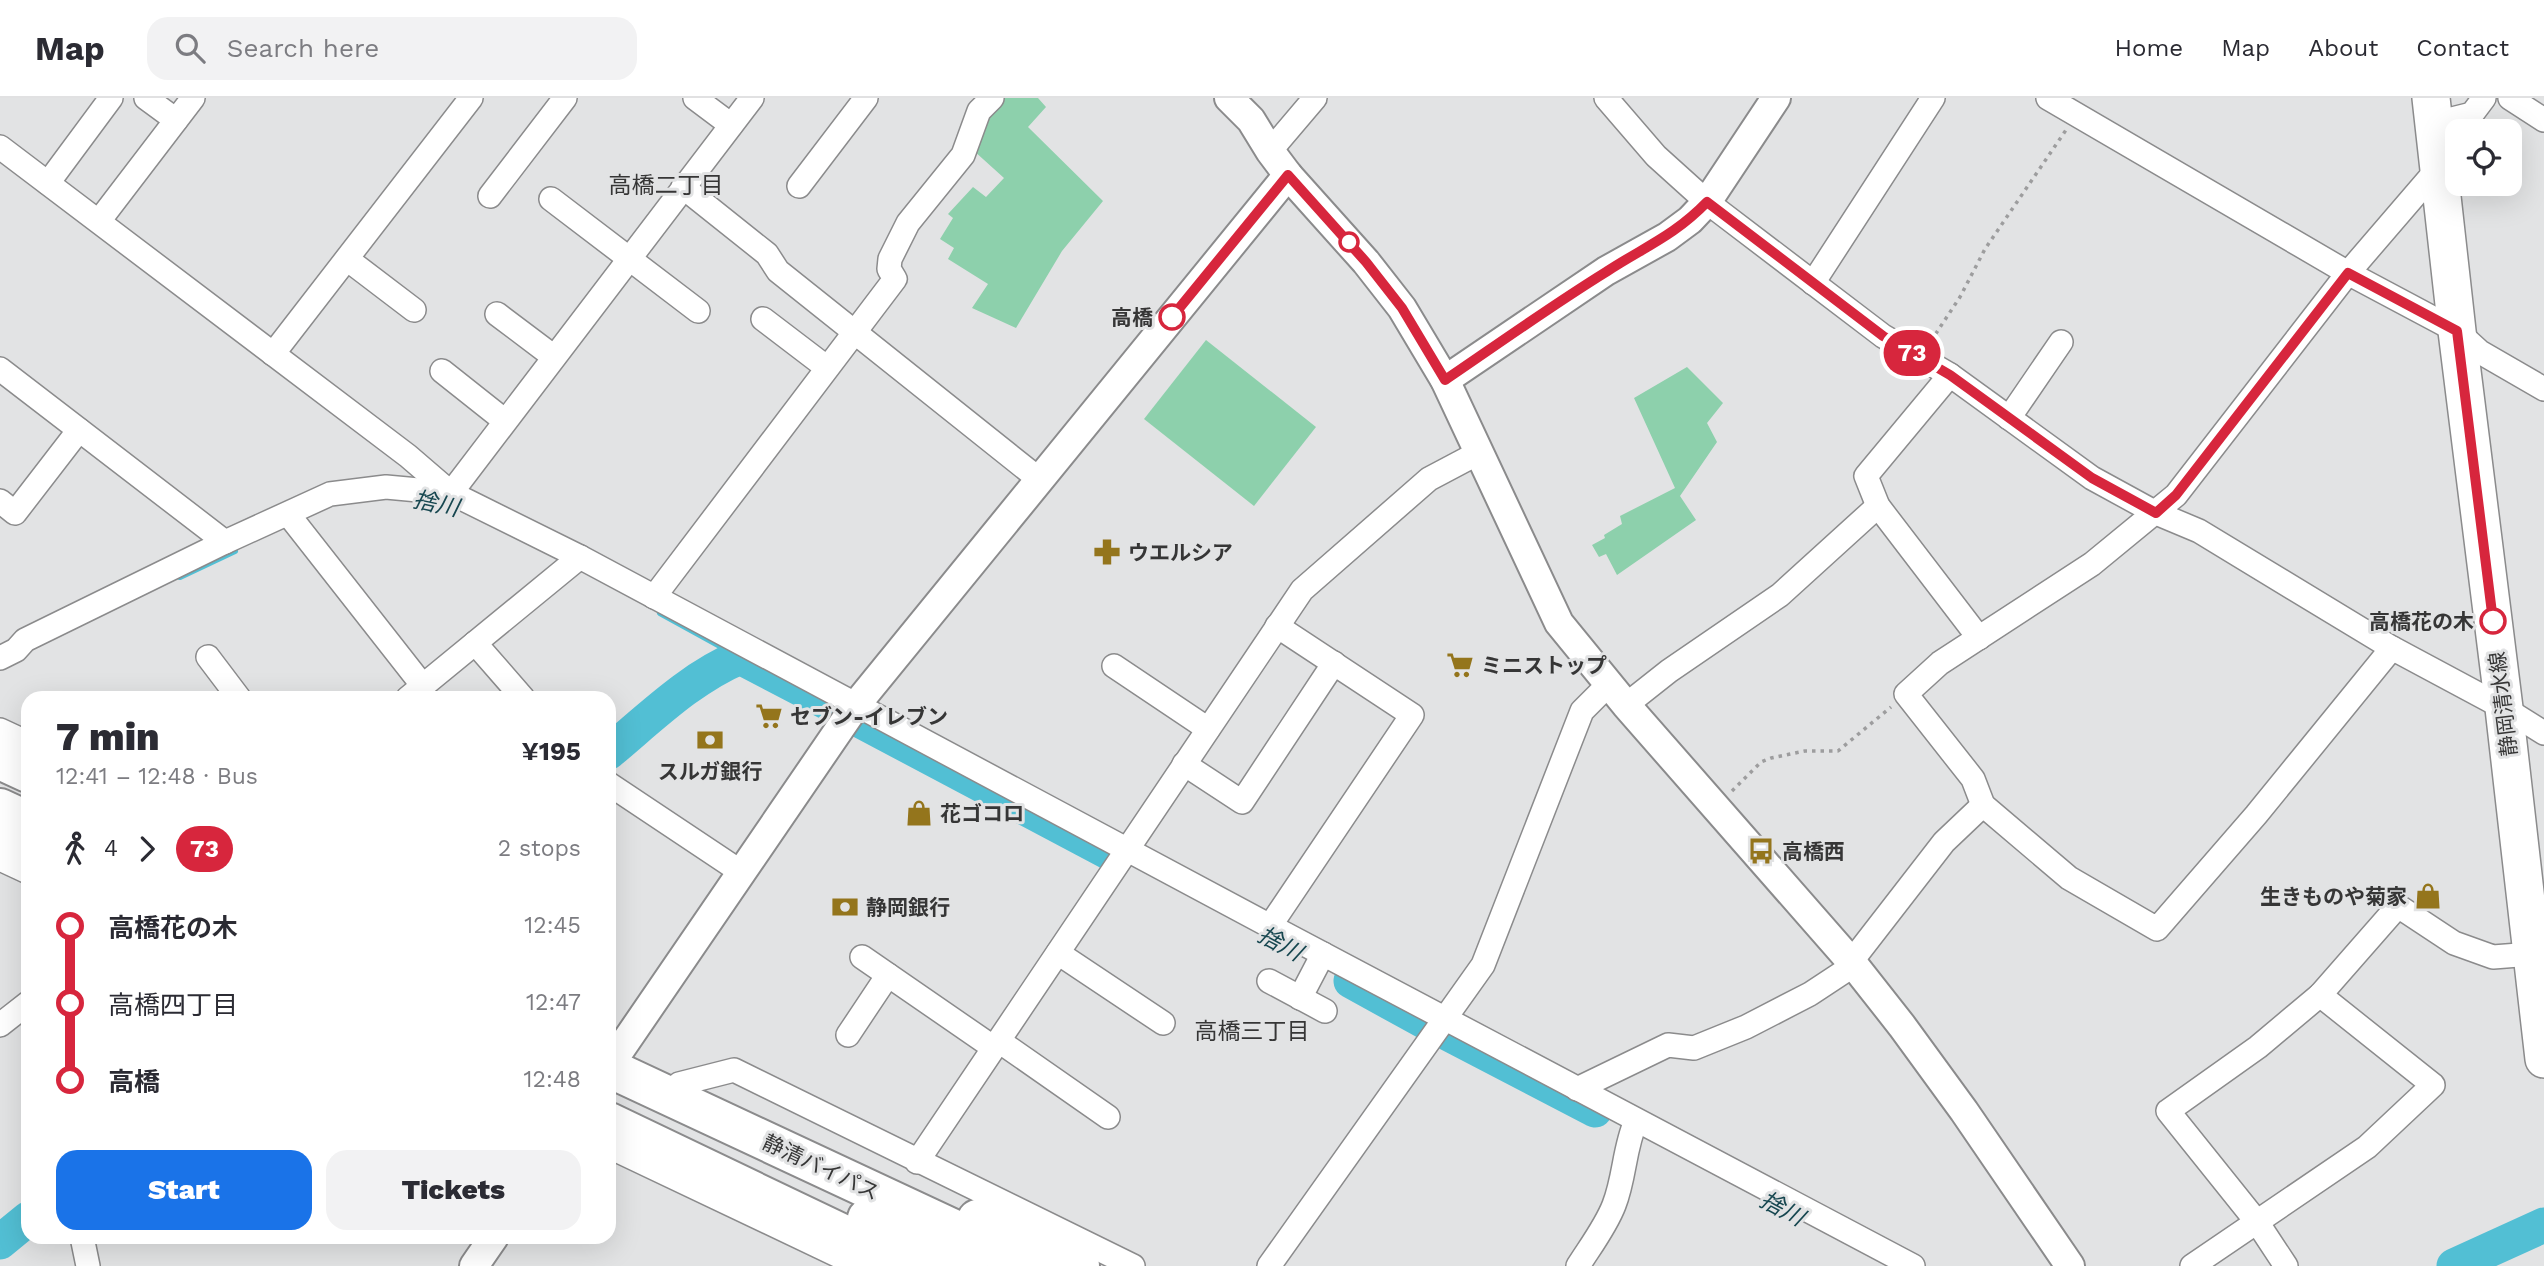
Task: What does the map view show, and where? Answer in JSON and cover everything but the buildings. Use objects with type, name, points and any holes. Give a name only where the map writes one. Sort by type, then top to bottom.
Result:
[{"type":"highway","points":[[0,760],[21,770]]},
{"type":"highway","points":[[0,781],[21,791]]},
{"type":"highway","points":[[0,808],[21,818]]},
{"type":"highway","points":[[0,831],[21,842]]},
{"type":"highway","points":[[616,1062],[678,1084],[1080,1266]]},
{"type":"highway","name":"静清バイパス","points":[[616,1062],[1033,1266]]},
{"type":"highway","name":"静清バイパス","points":[[616,1099],[969,1266]]},
{"type":"highway","points":[[616,1137],[714,1184],[910,1266]]},
{"type":"main road","name":"静岡清水線","points":[[2454,196],[2468,341],[2524,720],[2544,898]]},
{"type":"main road","name":"静岡清水線","points":[[2524,720],[2532,954],[2544,1059]]},
{"type":"street","points":[[48,183],[111,98]]},
{"type":"street","points":[[146,98],[176,120]]},
{"type":"street","points":[[99,221],[193,98]]},
{"type":"street","points":[[274,354],[471,98]]},
{"type":"street","points":[[490,196],[565,98]]},
{"type":"street","points":[[695,98],[731,125]]},
{"type":"street","points":[[451,493],[752,98]]},
{"type":"street","points":[[799,186],[866,98]]},
{"type":"street","points":[[654,597],[895,279],[889,268],[890,259],[908,223],[963,155],[978,111],[992,98]]},
{"type":"street","points":[[1229,98],[1253,109],[1270,151],[1402,308],[1445,380],[1559,623],[1617,695],[1853,964],[1964,1111],[2070,1266]]},
{"type":"street","points":[[1270,151],[1315,98]]},
{"type":"street","points":[[1606,98],[1656,156],[1707,202],[1883,336],[1950,375],[2092,478],[2156,513],[2199,531],[2392,648],[2524,720]]},
{"type":"street","points":[[1445,380],[1606,271],[1667,237],[1689,220],[1707,202],[1776,98]]},
{"type":"street","points":[[1813,283],[1933,98]]},
{"type":"street","points":[[2049,98],[2468,341],[2544,389]]},
{"type":"street","points":[[2444,105],[2472,114],[2484,98]]},
{"type":"street","points":[[2510,98],[2544,120]]},
{"type":"street","points":[[0,147],[408,456],[451,493],[580,556],[1270,926],[1318,963],[1447,1019],[1913,1266]]},
{"type":"street","points":[[616,1053],[856,705],[1288,175]]},
{"type":"street","points":[[2392,648],[2256,815],[2157,929],[2069,878],[1983,805],[1973,779],[1906,694],[1940,663],[2092,564],[2176,495],[2348,273],[2445,177]]},
{"type":"street","points":[[683,187],[767,254],[778,271],[1040,480]]},
{"type":"street","points":[[551,199],[698,311]]},
{"type":"street","points":[[347,259],[414,310]]},
{"type":"street","points":[[497,314],[554,357]]},
{"type":"street","points":[[763,319],[826,368]]},
{"type":"street","points":[[2009,418],[2061,342]]},
{"type":"street","points":[[0,369],[225,542]]},
{"type":"street","points":[[442,372],[505,421]]},
{"type":"street","points":[[1950,375],[1866,476],[1878,506],[1979,638]]},
{"type":"street","points":[[0,502],[15,513],[79,430]]},
{"type":"street","points":[[917,1162],[1302,590],[1429,479],[1480,452]]},
{"type":"street","points":[[0,658],[16,650],[24,640],[330,494],[386,487],[451,493]]},
{"type":"street","points":[[1269,1266],[1483,965],[1582,711],[1669,671],[1780,595],[1878,506]]},
{"type":"street","points":[[288,514],[415,691]]},
{"type":"street","points":[[417,691],[580,556]]},
{"type":"street","points":[[1270,926],[1412,715],[1278,626]]},
{"type":"street","points":[[475,643],[517,691]]},
{"type":"street","points":[[208,657],[234,691]]},
{"type":"street","points":[[1184,764],[1242,802],[1334,663]]},
{"type":"street","points":[[1114,667],[1208,729]]},
{"type":"street","points":[[0,730],[21,740]]},
{"type":"street","points":[[616,789],[741,872]]},
{"type":"street","points":[[1577,1089],[1668,1045],[1694,1048],[1746,1027],[1810,994],[1853,964],[1944,842],[1983,805]]},
{"type":"street","points":[[0,859],[21,869]]},
{"type":"street","points":[[2286,1266],[2257,1222],[2168,1111],[2258,1047],[2320,995],[2398,906],[2454,943],[2493,957],[2532,954]]},
{"type":"street","points":[[1058,953],[1163,1023]]},
{"type":"street","points":[[862,957],[1108,1117]]},
{"type":"street","points":[[1300,998],[1318,963]]},
{"type":"street","points":[[848,1035],[888,975]]},
{"type":"street","points":[[1269,981],[1325,1011]]},
{"type":"street","points":[[2192,1266],[2367,1147],[2433,1085],[2320,995]]},
{"type":"street","points":[[0,1025],[21,1008]]},
{"type":"street","points":[[678,1084],[733,1070],[1133,1266]]},
{"type":"street","points":[[1578,1266],[1614,1207],[1622,1179],[1628,1139],[1636,1121]]},
{"type":"street","points":[[714,1184],[853,1265]]},
{"type":"street","points":[[83,1244],[88,1266]]},
{"type":"street","points":[[474,1266],[489,1244]]},
{"type":"path","points":[[1920,358],[1960,297],[1985,250],[2077,114]]},
{"type":"path","points":[[1716,807],[1761,762],[1805,751],[1838,751],[1906,694]]},
{"type":"green space","points":[[1003,98],[1038,98],[1046,107],[1028,127],[1103,201],[1062,251],[1016,328],[972,308],[988,284],[948,259],[954,248],[940,239],[953,218],[948,214],[973,187],[986,197],[1004,178],[973,150],[983,117]]},
{"type":"green space","points":[[1206,340],[1316,427],[1254,506],[1144,419]]},
{"type":"green space","points":[[1687,367],[1723,403],[1707,423],[1717,442],[1680,496],[1696,520],[1617,575],[1606,554],[1599,557],[1592,545],[1622,524],[1620,516],[1675,488],[1634,398]]},
{"type":"waterway","name":"捨川","points":[[436,501],[459,508]]},
{"type":"waterway","name":"捨川","points":[[180,577],[235,551]]},
{"type":"waterway","name":"捨川","points":[[660,613],[740,657]]},
{"type":"waterway","name":"捨川","points":[[616,746],[687,687],[740,657],[832,705]]},
{"type":"waterway","name":"捨川","points":[[863,722],[1110,853]]},
{"type":"waterway","name":"捨川","points":[[1351,981],[1431,1025]]},
{"type":"waterway","name":"捨川","points":[[1449,1034],[1595,1110]]},
{"type":"waterway","name":"捨川","points":[[0,1242],[21,1225]]},
{"type":"waterway","points":[[2454,1266],[2544,1225]]},
{"type":"bus line","name":"73","points":[[1172,317],[1288,175],[1366,262],[1402,308],[1445,380],[1606,271],[1667,237],[1707,202],[1883,336],[1950,375],[2092,478],[2156,513],[2176,495],[2348,273],[2457,331],[2493,621]]},
{"type":"place","name":"高橋","points":[[1172,317]]},
{"type":"place","name":"ウエルシア","points":[[1107,552]]},
{"type":"place","name":"高橋花の木","points":[[2493,621]]},
{"type":"place","name":"ミニストップ","points":[[1460,665]]},
{"type":"place","name":"セブン-イレブン","points":[[769,716]]},
{"type":"place","name":"スルガ銀行","points":[[710,740]]},
{"type":"place","name":"花ゴコロ","points":[[919,813]]},
{"type":"place","name":"高橋西","points":[[1761,851]]},
{"type":"place","name":"生きものや菊家","points":[[2428,896]]},
{"type":"place","name":"静岡銀行","points":[[845,907]]},
{"type":"district","name":"高橋二丁目","points":[[666,185]]},
{"type":"district","name":"高橋三丁目","points":[[1252,1031]]}]
